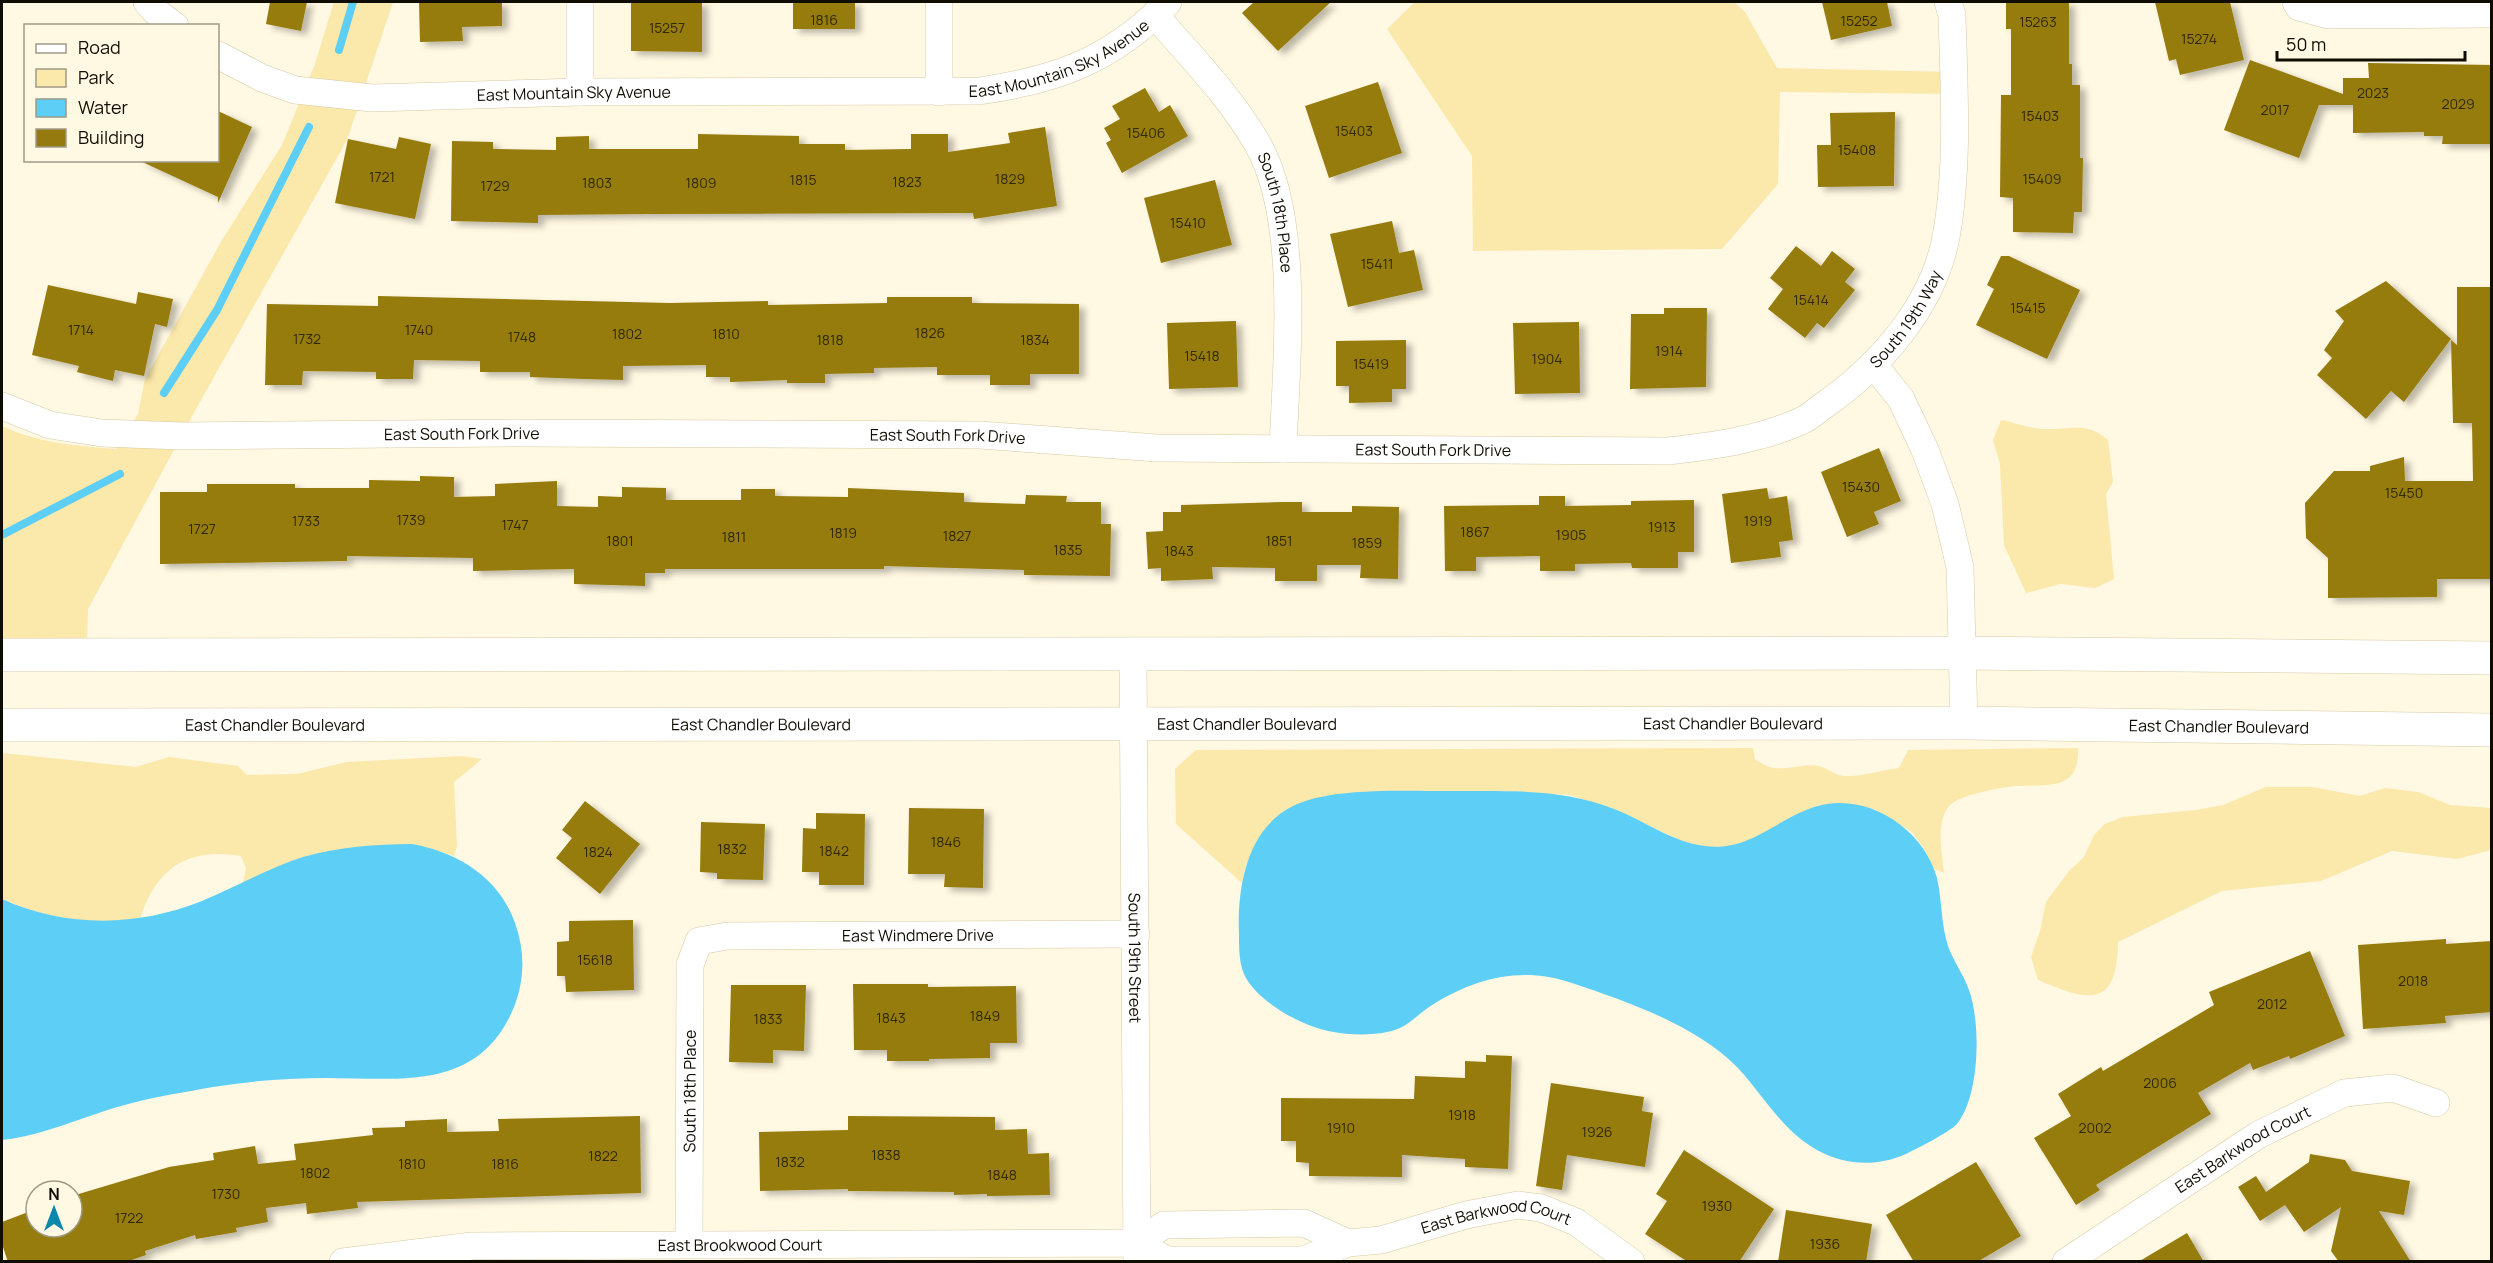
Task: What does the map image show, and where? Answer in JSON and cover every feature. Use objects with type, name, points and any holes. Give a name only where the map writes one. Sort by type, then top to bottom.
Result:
[{"type":"main road","points":[[2,655],[1963,653],[2492,658]]},
{"type":"main road","name":"East Chandler Boulevard","points":[[2,725],[1964,723],[2492,730]]},
{"type":"street","points":[[580,2],[580,92]]},
{"type":"street","name":"East Mountain Sky Avenue","points":[[939,2],[939,92]]},
{"type":"street","name":"South 19th Way","points":[[1948,2],[1952,15],[1953,157],[1946,239],[1932,278],[1909,322],[1873,364],[1901,399],[1925,450],[1945,504],[1960,567],[1964,723]]},
{"type":"street","points":[[2297,4],[2328,15],[2492,14]]},
{"type":"street","name":"East Mountain Sky Avenue","points":[[219,56],[262,78],[295,90],[361,96],[580,92],[979,91],[1014,86],[1065,73],[1092,61],[1123,42],[1161,8]]},
{"type":"street","name":"South 18th Place","points":[[1161,8],[1259,145],[1278,198],[1286,253],[1283,449]]},
{"type":"street","name":"East South Fork Drive","points":[[2,406],[50,425],[114,434],[980,435],[1157,448],[1668,451],[1733,443],[1802,421],[1841,393],[1873,364]]},
{"type":"street","name":"South 19th Street","points":[[1133,655],[1137,1252]]},
{"type":"street","name":"East Windmere Drive","points":[[699,941],[727,936],[1136,934]]},
{"type":"street","name":"South 18th Place","points":[[688,1244],[690,965],[699,941]]},
{"type":"street","name":"East Barkwood Court","points":[[2067,1261],[2258,1135],[2344,1093],[2393,1088],[2436,1103]]},
{"type":"street","name":"East Barkwood Court","points":[[1137,1252],[1167,1260],[1303,1260],[1349,1252],[1466,1215],[1518,1205],[1541,1208],[1576,1222],[1631,1262]]},
{"type":"street","name":"East Barkwood Court","points":[[1137,1252],[1164,1226],[1304,1223],[1349,1252]]},
{"type":"street","name":"East Brookwood Court","points":[[343,1262],[472,1246],[688,1244],[1137,1252]]},
{"type":"green space","points":[[334,2],[393,2],[347,140],[196,409],[88,609],[87,641],[2,641],[2,426],[43,440],[116,449],[138,414],[145,379],[222,240],[282,145],[315,64]]},
{"type":"green space","points":[[1415,2],[1734,2],[1745,12],[1777,68],[1954,72],[1953,94],[1780,92],[1778,184],[1722,249],[1473,251],[1472,156],[1387,29]]},
{"type":"green space","points":[[2001,420],[2036,428],[2087,429],[2101,434],[2108,440],[2113,482],[2106,494],[2114,579],[2095,588],[2060,584],[2026,593],[2004,545],[2000,464],[1993,440]]},
{"type":"green space","points":[[1753,748],[1755,759],[1771,767],[1818,766],[1841,776],[1851,776],[1899,768],[1908,750],[2078,748],[2074,772],[2059,783],[1991,790],[1962,798],[1950,805],[1945,811],[1941,828],[1944,873],[1934,869],[1925,850],[1912,832],[1874,809],[1818,805],[1757,838],[1732,847],[1710,847],[1684,842],[1613,809],[1570,795],[1506,791],[1400,792],[1324,796],[1246,864],[1242,883],[1176,824],[1175,769],[1196,750]]},
{"type":"green space","points":[[2,753],[136,767],[169,757],[238,766],[247,775],[297,774],[347,762],[462,756],[482,759],[454,782],[457,846],[454,856],[432,850],[410,848],[372,848],[334,852],[299,860],[243,883],[246,868],[241,856],[222,854],[190,858],[165,874],[155,886],[140,919],[105,922],[52,916],[2,899]]},
{"type":"green space","points":[[2266,787],[2312,787],[2360,796],[2385,788],[2418,792],[2450,805],[2491,808],[2491,850],[2457,859],[2392,851],[2321,881],[2222,891],[2118,942],[2112,980],[2105,989],[2096,994],[2085,995],[2071,992],[2038,980],[2031,957],[2040,931],[2046,902],[2069,871],[2084,857],[2094,835],[2105,824],[2123,817],[2223,805]]},
{"type":"water","points":[[1354,792],[1524,792],[1561,795],[1596,803],[1614,809],[1670,836],[1705,846],[1721,847],[1749,840],[1800,813],[1833,803],[1853,804],[1872,809],[1890,817],[1906,829],[1930,860],[1937,878],[1948,946],[1967,984],[1973,1004],[1977,1040],[1974,1078],[1965,1112],[1957,1124],[1933,1140],[1894,1158],[1858,1163],[1834,1158],[1812,1147],[1791,1130],[1738,1068],[1702,1039],[1660,1016],[1593,990],[1554,978],[1518,975],[1483,981],[1449,995],[1400,1028],[1378,1034],[1339,1033],[1304,1023],[1278,1009],[1248,982],[1242,970],[1239,944],[1240,899],[1243,880],[1255,845],[1264,829],[1277,816],[1310,799]]},
{"type":"water","points":[[412,844],[445,853],[474,869],[498,892],[515,923],[522,954],[522,976],[518,996],[499,1034],[480,1054],[459,1067],[409,1078],[283,1079],[172,1094],[116,1108],[35,1134],[2,1140],[2,899],[51,915],[76,919],[102,921],[152,916],[202,901],[303,857],[357,847]]},
{"type":"building","points":[[270,2],[307,2],[301,31],[266,24]]},
{"type":"building","points":[[419,2],[502,2],[502,26],[462,27],[463,41],[420,42]]},
{"type":"building","points":[[631,2],[702,2],[702,52],[631,51]]},
{"type":"building","points":[[793,2],[855,2],[855,29],[793,29]]},
{"type":"building","points":[[1254,2],[1331,2],[1278,51],[1242,13]]},
{"type":"building","points":[[1822,2],[1887,2],[1892,26],[1831,40]]},
{"type":"building","points":[[2006,2],[2069,2],[2069,64],[2072,64],[2072,85],[2080,85],[2080,158],[2083,158],[2082,212],[2074,212],[2073,233],[2013,232],[2013,198],[2000,197],[2001,95],[2011,95],[2011,29],[2006,29]]},
{"type":"building","points":[[2155,2],[2230,2],[2244,60],[2180,75],[2176,59],[2169,61]]},
{"type":"building","points":[[2250,60],[2343,94],[2343,78],[2369,78],[2368,63],[2492,65],[2492,144],[2442,144],[2443,136],[2424,136],[2424,132],[2353,133],[2353,105],[2319,105],[2299,158],[2224,130]]},
{"type":"building","points":[[1378,82],[1402,153],[1329,178],[1305,106]]},
{"type":"building","points":[[1145,88],[1159,112],[1170,105],[1188,136],[1122,173],[1106,143],[1111,140],[1104,128],[1120,119],[1112,106]]},
{"type":"building","points":[[219,111],[252,127],[218,203],[218,197],[142,162],[219,162]]},
{"type":"building","points":[[1895,112],[1894,186],[1818,187],[1817,145],[1831,145],[1830,113]]},
{"type":"building","points":[[1045,127],[1057,206],[974,219],[973,213],[652,214],[538,215],[538,223],[451,221],[452,141],[493,142],[493,149],[556,150],[556,137],[589,136],[589,149],[698,149],[698,134],[799,136],[799,144],[845,144],[845,150],[911,149],[911,134],[948,134],[948,152],[1010,143],[1008,133]]},
{"type":"building","points":[[399,137],[431,144],[415,219],[335,203],[348,139],[396,149]]},
{"type":"building","points":[[1215,180],[1232,245],[1161,263],[1144,198]]},
{"type":"building","points":[[1392,221],[1399,253],[1414,250],[1423,290],[1348,307],[1330,234]]},
{"type":"building","points":[[1796,246],[1821,266],[1832,251],[1855,269],[1845,282],[1855,290],[1824,328],[1817,323],[1805,338],[1768,309],[1783,289],[1770,278]]},
{"type":"building","points":[[2001,256],[2009,256],[2080,290],[2047,359],[1976,325],[1994,289],[1987,285]]},
{"type":"building","points":[[2386,281],[2451,339],[2404,402],[2391,391],[2366,419],[2317,375],[2332,358],[2324,350],[2344,321],[2335,311]]},
{"type":"building","points":[[48,285],[136,304],[138,292],[173,299],[167,327],[155,324],[144,376],[115,370],[113,381],[77,372],[79,366],[32,355]]},
{"type":"building","points":[[2457,287],[2492,287],[2492,579],[2437,579],[2437,597],[2328,598],[2328,558],[2306,538],[2305,503],[2334,471],[2370,471],[2370,466],[2404,457],[2405,481],[2473,481],[2472,423],[2453,423],[2451,340],[2457,345]]},
{"type":"building","points":[[378,296],[670,303],[768,301],[768,305],[887,303],[887,297],[972,297],[972,303],[1079,304],[1079,374],[1030,374],[1030,385],[990,385],[990,375],[937,375],[937,367],[874,368],[874,373],[825,374],[825,383],[787,383],[787,380],[730,382],[730,377],[706,377],[706,365],[623,366],[623,380],[530,377],[530,372],[480,372],[480,361],[414,360],[413,379],[376,379],[376,372],[303,371],[302,385],[265,385],[267,304],[378,306]]},
{"type":"building","points":[[1664,308],[1707,308],[1706,387],[1630,389],[1631,314],[1664,314]]},
{"type":"building","points":[[1236,321],[1238,387],[1169,389],[1167,323]]},
{"type":"building","points":[[1579,322],[1580,393],[1515,394],[1513,323]]},
{"type":"building","points":[[1406,340],[1406,389],[1392,389],[1392,402],[1349,403],[1349,386],[1336,386],[1336,341]]},
{"type":"building","points":[[1879,448],[1901,501],[1874,512],[1879,524],[1847,537],[1821,472]]},
{"type":"building","points":[[420,476],[454,477],[454,497],[495,496],[495,484],[557,481],[557,506],[598,507],[598,496],[622,497],[622,487],[666,488],[666,500],[741,500],[741,489],[775,489],[775,496],[848,497],[848,488],[964,493],[964,502],[1025,504],[1026,495],[1067,496],[1066,502],[1101,502],[1101,524],[1111,524],[1110,576],[1024,575],[1024,570],[884,566],[884,569],[665,569],[665,573],[645,573],[645,586],[574,584],[574,569],[473,571],[473,558],[347,556],[347,561],[160,564],[160,492],[207,492],[207,484],[295,484],[295,488],[369,488],[369,480],[420,481]]},
{"type":"building","points":[[1767,488],[1769,499],[1787,496],[1793,540],[1779,542],[1781,557],[1731,563],[1722,494]]},
{"type":"building","points":[[1539,496],[1565,496],[1565,506],[1631,505],[1631,501],[1694,500],[1694,552],[1678,552],[1678,568],[1632,568],[1631,563],[1575,564],[1575,571],[1540,571],[1540,556],[1476,557],[1476,571],[1445,571],[1444,506],[1539,505]]},
{"type":"building","points":[[1302,502],[1302,512],[1352,512],[1352,506],[1399,507],[1398,579],[1360,578],[1361,565],[1317,565],[1317,581],[1275,581],[1275,568],[1212,567],[1213,579],[1161,581],[1161,568],[1148,569],[1146,532],[1163,531],[1163,512],[1181,512],[1181,505]]},
{"type":"building","points":[[585,801],[640,844],[600,894],[556,858],[572,838],[562,830]]},
{"type":"building","points":[[909,808],[984,809],[983,888],[944,887],[945,874],[908,874]]},
{"type":"building","points":[[816,813],[865,814],[864,885],[819,885],[819,872],[802,872],[803,828],[816,829]]},
{"type":"building","points":[[701,822],[765,824],[763,880],[717,879],[717,873],[700,872]]},
{"type":"building","points":[[633,920],[634,990],[566,992],[565,976],[557,976],[557,942],[569,941],[569,921]]},
{"type":"building","points":[[2446,939],[2446,944],[2492,941],[2492,1012],[2445,1016],[2446,1023],[2363,1029],[2358,945]]},
{"type":"building","points":[[2310,951],[2345,1036],[2290,1059],[2289,1056],[2253,1070],[2250,1063],[2198,1093],[2211,1114],[2096,1185],[2100,1190],[2076,1205],[2034,1138],[2071,1116],[2058,1094],[2101,1067],[2103,1071],[2214,1005],[2209,992]]},
{"type":"building","points":[[853,984],[928,984],[928,987],[1016,986],[1017,1043],[990,1043],[990,1058],[929,1059],[929,1061],[887,1061],[887,1050],[854,1050]]},
{"type":"building","points":[[731,985],[806,985],[804,1051],[773,1050],[773,1063],[729,1062]]},
{"type":"building","points":[[1486,1055],[1512,1056],[1508,1169],[1465,1167],[1465,1159],[1402,1155],[1402,1177],[1309,1176],[1309,1163],[1296,1162],[1296,1141],[1281,1141],[1281,1098],[1414,1099],[1415,1076],[1465,1078],[1465,1061],[1486,1062]]},
{"type":"building","points":[[1551,1083],[1644,1097],[1642,1111],[1653,1113],[1645,1167],[1567,1155],[1562,1190],[1536,1186]]},
{"type":"building","points":[[640,1116],[641,1193],[357,1202],[358,1208],[307,1214],[306,1203],[266,1208],[268,1222],[236,1228],[237,1232],[196,1239],[195,1235],[145,1251],[146,1255],[126,1262],[8,1262],[2,1244],[2,1222],[24,1214],[24,1239],[84,1239],[84,1192],[169,1167],[214,1160],[213,1153],[255,1146],[258,1164],[296,1160],[294,1144],[373,1135],[372,1128],[405,1127],[405,1121],[447,1119],[447,1132],[499,1131],[498,1119]]},
{"type":"building","points":[[848,1116],[995,1117],[995,1130],[1027,1129],[1028,1154],[1049,1153],[1050,1195],[987,1196],[987,1194],[954,1195],[954,1192],[848,1191],[848,1189],[760,1191],[759,1132],[848,1130]]},
{"type":"building","points":[[1684,1150],[1774,1209],[1739,1262],[1688,1262],[1645,1234],[1667,1201],[1656,1194]]},
{"type":"building","points":[[2310,1154],[2345,1160],[2352,1171],[2410,1181],[2404,1215],[2379,1211],[2411,1262],[2339,1262],[2331,1251],[2341,1207],[2304,1232],[2285,1205],[2260,1221],[2238,1187],[2256,1176],[2266,1192],[2309,1162]]},
{"type":"building","points":[[1976,1162],[2021,1236],[1977,1262],[1914,1262],[1886,1215]]},
{"type":"building","points":[[1786,1210],[1872,1224],[1866,1262],[1778,1262]]},
{"type":"building","points":[[2187,1233],[2204,1262],[2138,1262]]},
{"type":"waterway","points":[[339,50],[353,2]]},
{"type":"waterway","points":[[164,393],[217,310],[309,127]]},
{"type":"waterway","points":[[2,535],[120,474]]}]
